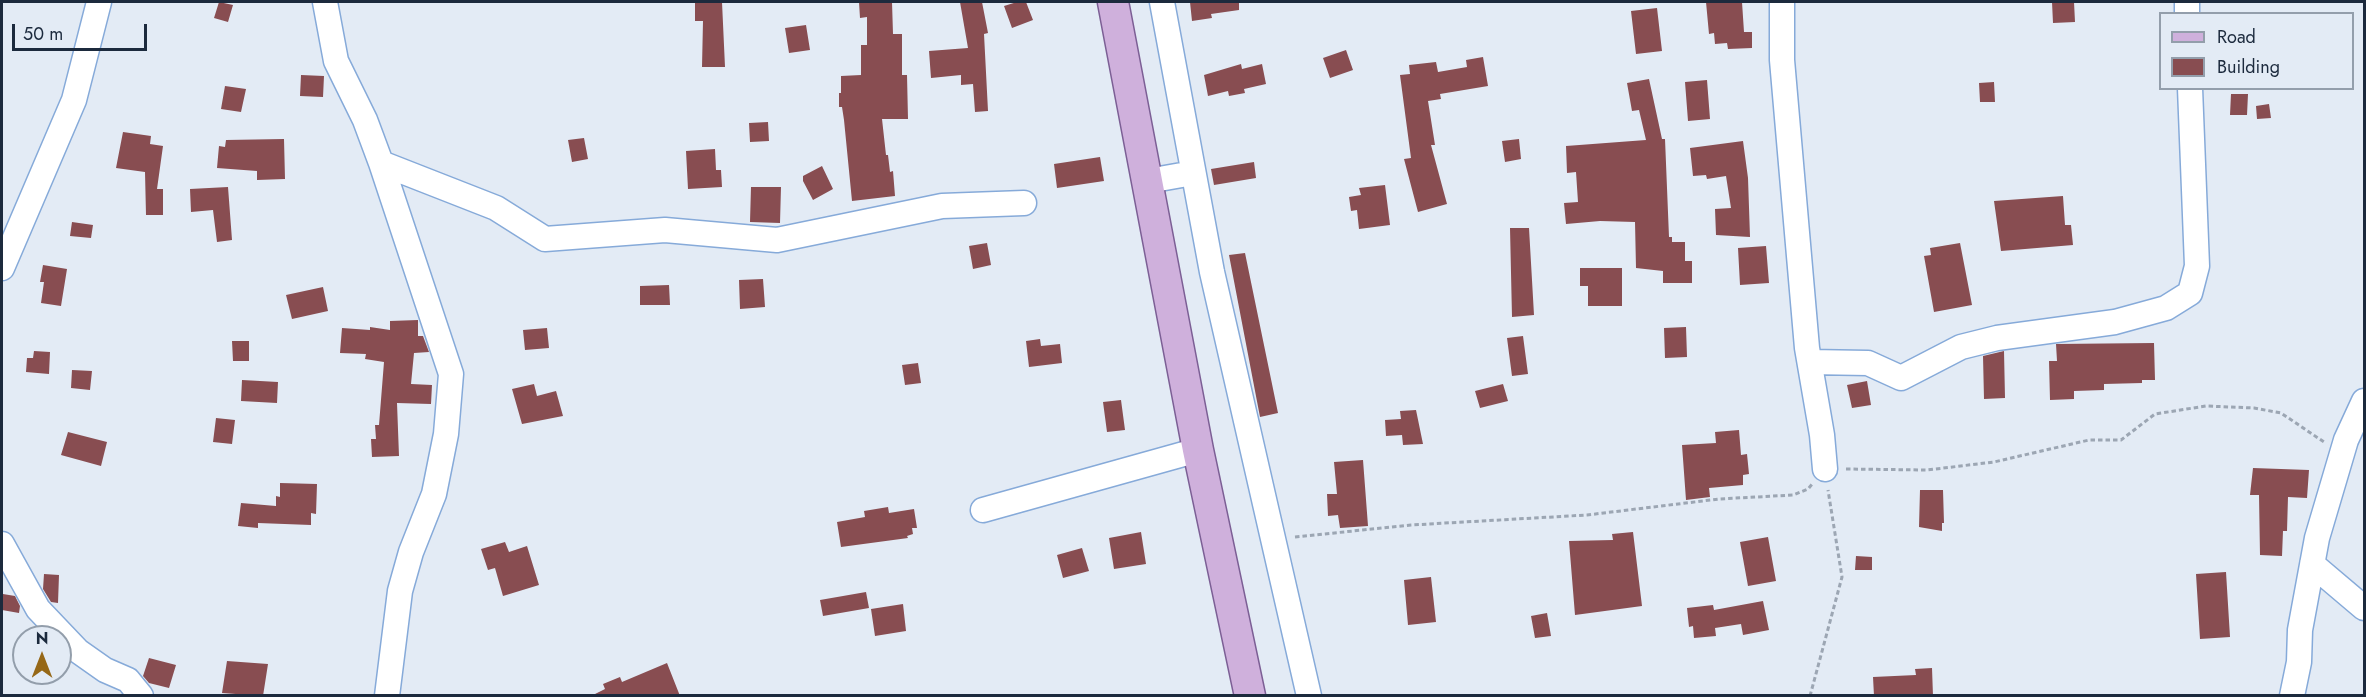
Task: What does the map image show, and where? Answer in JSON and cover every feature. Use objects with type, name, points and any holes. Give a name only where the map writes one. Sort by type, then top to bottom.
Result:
[{"type":"main road","points":[[1113,2],[1198,450],[1250,696]]},
{"type":"street","points":[[2,268],[74,100],[99,2]]},
{"type":"street","points":[[325,2],[336,61],[365,120],[381,163],[451,374],[446,434],[434,494],[411,552],[400,591],[387,696]]},
{"type":"street","points":[[1162,2],[1212,273],[1309,696]]},
{"type":"street","points":[[1782,2],[1782,60],[1810,362],[1825,469]]},
{"type":"street","points":[[1810,362],[1868,363],[1901,378],[1961,346],[2115,322],[2166,308],[2190,293],[2197,266],[2190,90]]},
{"type":"street","points":[[381,163],[496,208],[545,240],[665,230],[777,240],[942,206],[1024,203]]},
{"type":"street","points":[[1148,181],[1193,173]]},
{"type":"street","points":[[2292,696],[2317,538],[2341,454],[2364,400]]},
{"type":"street","points":[[983,510],[1198,450]]},
{"type":"street","points":[[2,544],[38,609],[78,651],[105,670],[128,680],[141,696]]},
{"type":"street","points":[[2312,564],[2364,608]]},
{"type":"path","points":[[1810,696],[1842,577],[1825,469]]},
{"type":"building","points":[[219,2],[233,5],[228,22],[214,18]]},
{"type":"building","points":[[695,2],[722,2],[725,67],[702,67],[703,21],[695,21]]},
{"type":"building","points":[[859,2],[892,2],[893,34],[902,34],[902,75],[907,75],[908,119],[882,119],[886,155],[888,155],[890,172],[893,171],[895,196],[852,201],[839,93],[841,93],[841,76],[861,75],[861,45],[867,45],[867,17],[860,18]]},
{"type":"building","points":[[960,2],[982,2],[988,33],[984,34],[988,111],[975,112],[973,84],[961,85],[961,75],[931,78],[929,51],[968,48]]},
{"type":"building","points":[[1026,2],[1033,20],[1012,28],[1004,6]]},
{"type":"building","points":[[1190,2],[1239,2],[1239,10],[1211,14],[1212,18],[1192,21]]},
{"type":"building","points":[[1706,2],[1742,2],[1744,32],[1752,32],[1752,48],[1728,49],[1727,43],[1715,44],[1714,33],[1709,34]]},
{"type":"building","points":[[2052,2],[2074,2],[2075,22],[2053,23]]},
{"type":"building","points":[[1657,8],[1662,51],[1636,54],[1631,11]]},
{"type":"building","points":[[806,25],[810,50],[789,53],[785,28]]},
{"type":"building","points":[[1346,50],[1353,70],[1330,78],[1323,58]]},
{"type":"building","points":[[1483,57],[1488,86],[1440,94],[1441,99],[1428,101],[1435,145],[1431,145],[1447,204],[1418,212],[1404,159],[1411,158],[1400,75],[1410,74],[1409,65],[1436,62],[1438,72],[1467,67],[1466,60]]},
{"type":"building","points":[[1241,64],[1242,69],[1262,64],[1266,84],[1244,89],[1245,93],[1229,96],[1228,91],[1208,96],[1204,75]]},
{"type":"building","points":[[301,75],[324,76],[323,97],[300,96]]},
{"type":"building","points":[[1649,79],[1662,139],[1665,139],[1669,237],[1672,237],[1672,242],[1685,242],[1685,261],[1692,261],[1692,283],[1663,283],[1663,271],[1636,268],[1635,222],[1600,221],[1566,224],[1564,203],[1578,202],[1576,172],[1567,173],[1566,146],[1646,140],[1639,110],[1632,111],[1627,83]]},
{"type":"building","points":[[1707,80],[1710,119],[1688,121],[1685,82]]},
{"type":"building","points":[[1994,82],[1995,102],[1980,102],[1979,83]]},
{"type":"building","points":[[225,86],[246,89],[241,112],[221,109]]},
{"type":"building","points":[[2231,94],[2248,94],[2247,115],[2230,115]]},
{"type":"building","points":[[2269,104],[2271,118],[2257,119],[2256,106]]},
{"type":"building","points":[[768,122],[769,141],[750,142],[749,123]]},
{"type":"building","points":[[123,132],[151,136],[150,144],[163,146],[157,189],[163,189],[163,215],[146,215],[145,172],[116,168]]},
{"type":"building","points":[[584,138],[588,159],[572,162],[568,140]]},
{"type":"building","points":[[284,139],[285,179],[257,180],[257,171],[217,168],[219,146],[225,147],[226,140]]},
{"type":"building","points":[[1519,139],[1521,159],[1505,162],[1502,141]]},
{"type":"building","points":[[1743,141],[1748,178],[1750,237],[1716,235],[1715,209],[1731,208],[1726,176],[1707,179],[1706,175],[1693,176],[1690,148]]},
{"type":"building","points":[[715,149],[716,170],[721,170],[722,187],[688,189],[686,151]]},
{"type":"building","points":[[1100,157],[1104,181],[1057,188],[1054,164]]},
{"type":"building","points":[[1254,162],[1256,178],[1214,185],[1211,169]]},
{"type":"building","points":[[822,166],[833,189],[813,200],[803,181],[803,176]]},
{"type":"building","points":[[1385,185],[1390,225],[1359,229],[1357,210],[1351,211],[1349,197],[1361,195],[1359,188]]},
{"type":"building","points":[[228,187],[232,240],[217,242],[213,210],[191,212],[190,189]]},
{"type":"building","points":[[751,187],[781,187],[780,223],[750,222]]},
{"type":"building","points":[[2063,196],[2065,225],[2071,225],[2073,245],[2001,251],[1994,201]]},
{"type":"building","points":[[72,222],[93,225],[91,238],[70,236]]},
{"type":"building","points":[[1510,228],[1529,228],[1534,315],[1512,317]]},
{"type":"building","points":[[987,243],[991,265],[973,269],[969,246]]},
{"type":"building","points":[[1960,243],[1972,305],[1934,312],[1924,256],[1931,255],[1930,248]]},
{"type":"building","points":[[1766,246],[1769,283],[1740,285],[1738,248]]},
{"type":"building","points":[[1245,253],[1278,413],[1260,417],[1229,255]]},
{"type":"building","points":[[43,265],[67,269],[61,306],[41,303],[44,282],[40,282]]},
{"type":"building","points":[[1580,268],[1622,268],[1622,306],[1588,306],[1588,286],[1580,286]]},
{"type":"building","points":[[763,279],[765,307],[740,309],[739,280]]},
{"type":"building","points":[[669,285],[670,305],[640,305],[640,286]]},
{"type":"building","points":[[323,287],[328,311],[292,319],[286,295]]},
{"type":"building","points":[[418,320],[418,336],[423,336],[429,352],[414,353],[411,384],[432,385],[431,404],[397,403],[399,456],[372,457],[371,439],[376,439],[375,425],[379,425],[384,362],[365,359],[366,354],[340,353],[342,328],[370,330],[370,327],[390,330],[390,321]]},
{"type":"building","points":[[1686,327],[1687,357],[1665,358],[1664,328]]},
{"type":"building","points":[[547,328],[549,348],[525,350],[523,330]]},
{"type":"building","points":[[1523,336],[1528,374],[1512,376],[1507,338]]},
{"type":"building","points":[[1040,339],[1041,346],[1060,344],[1062,363],[1029,367],[1026,341]]},
{"type":"building","points":[[232,341],[249,341],[249,361],[233,361]]},
{"type":"building","points":[[2154,343],[2155,380],[2142,380],[2142,383],[2104,384],[2104,390],[2074,391],[2074,399],[2050,400],[2049,361],[2057,361],[2056,344]]},
{"type":"building","points":[[34,351],[50,352],[49,374],[26,372],[27,358],[33,358]]},
{"type":"building","points":[[2004,351],[2005,398],[1984,399],[1983,356]]},
{"type":"building","points":[[918,363],[921,383],[905,385],[902,365]]},
{"type":"building","points":[[72,370],[92,371],[90,390],[71,388]]},
{"type":"building","points":[[242,380],[278,382],[277,403],[241,401]]},
{"type":"building","points":[[1867,381],[1871,405],[1852,408],[1847,385]]},
{"type":"building","points":[[534,384],[537,396],[556,391],[563,416],[522,424],[512,389]]},
{"type":"building","points":[[1503,384],[1508,401],[1480,408],[1475,391]]},
{"type":"building","points":[[1121,400],[1125,430],[1107,432],[1103,402]]},
{"type":"building","points":[[1416,410],[1423,444],[1403,445],[1402,435],[1386,436],[1385,420],[1401,419],[1400,411]]},
{"type":"building","points":[[216,418],[235,420],[232,444],[213,442]]},
{"type":"building","points":[[1739,430],[1741,455],[1747,454],[1749,474],[1743,475],[1743,485],[1709,488],[1710,497],[1686,500],[1682,445],[1716,443],[1715,432]]},
{"type":"building","points":[[68,432],[107,442],[101,466],[61,455]]},
{"type":"building","points":[[1363,460],[1368,526],[1340,528],[1338,515],[1328,516],[1327,494],[1337,494],[1334,462]]},
{"type":"building","points":[[2253,468],[2309,470],[2307,498],[2288,497],[2287,531],[2283,531],[2282,556],[2260,555],[2259,495],[2250,495]]},
{"type":"building","points":[[280,483],[317,484],[316,514],[311,513],[311,525],[258,523],[258,528],[238,526],[241,503],[276,506],[276,496],[280,497]]},
{"type":"building","points":[[1920,490],[1943,490],[1944,523],[1942,523],[1942,531],[1919,527]]},
{"type":"building","points":[[888,507],[889,513],[914,509],[917,528],[912,528],[913,534],[907,536],[908,538],[841,547],[837,522],[865,517],[864,511]]},
{"type":"building","points":[[1141,532],[1146,564],[1114,569],[1109,538]]},
{"type":"building","points":[[1633,532],[1642,606],[1575,615],[1569,541],[1613,540],[1612,534]]},
{"type":"building","points":[[1768,537],[1776,581],[1748,586],[1740,542]]},
{"type":"building","points":[[505,542],[509,552],[527,546],[539,585],[503,596],[495,568],[488,570],[481,549]]},
{"type":"building","points":[[1082,548],[1089,571],[1063,578],[1057,555]]},
{"type":"building","points":[[1856,556],[1872,557],[1872,570],[1855,570]]},
{"type":"building","points":[[2226,572],[2230,637],[2200,639],[2196,574]]},
{"type":"building","points":[[44,574],[59,575],[58,603],[51,602],[43,589]]},
{"type":"building","points":[[1431,577],[1436,622],[1408,625],[1404,580]]},
{"type":"building","points":[[866,592],[869,608],[823,616],[820,600]]},
{"type":"building","points":[[3,594],[15,596],[20,606],[19,613],[2,610]]},
{"type":"building","points":[[1763,601],[1769,630],[1743,635],[1741,624],[1715,628],[1716,636],[1694,638],[1693,626],[1689,627],[1687,608],[1713,605],[1714,610]]},
{"type":"building","points":[[903,604],[906,631],[875,636],[871,609]]},
{"type":"building","points":[[1547,613],[1551,636],[1535,638],[1531,616]]},
{"type":"building","points":[[149,658],[176,665],[169,688],[149,683],[143,676]]},
{"type":"building","points":[[227,661],[268,664],[263,696],[222,693]]},
{"type":"building","points":[[667,663],[680,696],[591,696],[605,689],[603,684],[620,677],[622,682]]},
{"type":"building","points":[[1932,668],[1933,696],[1874,696],[1873,677],[1916,675],[1915,669]]}]
